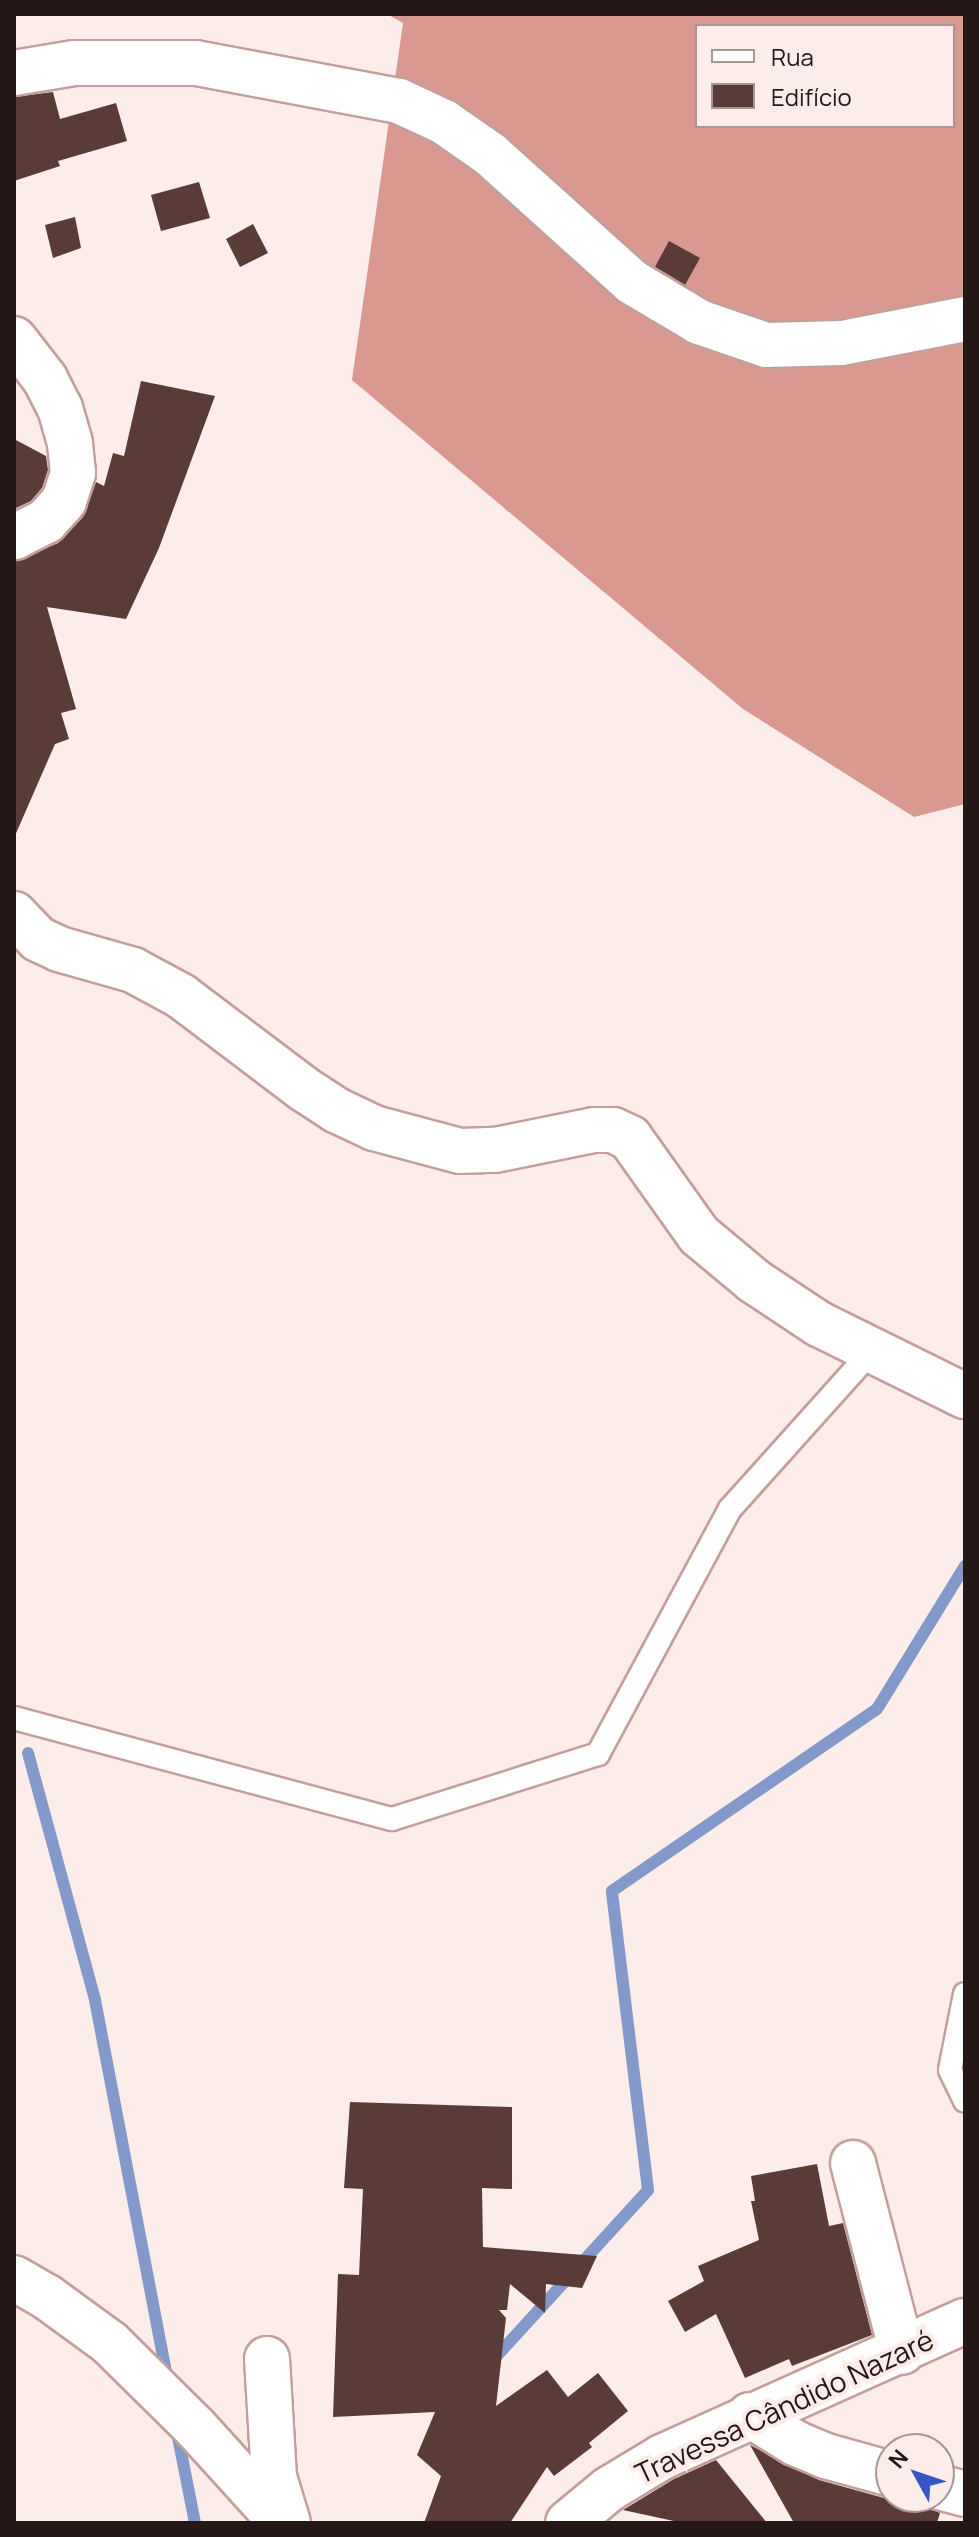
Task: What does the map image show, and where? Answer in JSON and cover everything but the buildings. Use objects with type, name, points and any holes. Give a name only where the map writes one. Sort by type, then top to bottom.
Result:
[{"type":"street","points":[[14,73],[74,63],[196,63],[399,101],[444,122],[490,154],[632,282],[699,322],[766,345],[842,343],[965,319]]},
{"type":"street","points":[[14,339],[45,379],[60,408],[70,444],[73,473],[64,501],[46,521],[14,537]]},
{"type":"street","points":[[14,914],[38,939],[59,949],[133,970],[181,996],[304,1089],[336,1110],[374,1128],[413,1141],[460,1151],[495,1150],[594,1130],[613,1130],[630,1138],[699,1235],[754,1281],[819,1324],[965,1396]]},
{"type":"street","points":[[853,2163],[902,2352]]},
{"type":"street","points":[[14,2278],[47,2297],[110,2343],[285,2523]]},
{"type":"street","name":"Travessa Cândido Nazaré","points":[[568,2523],[580,2509],[623,2481],[750,2415],[902,2352],[965,2321]]},
{"type":"street","points":[[267,2359],[274,2477],[285,2523]]},
{"type":"street","points":[[750,2415],[795,2443],[826,2456],[875,2470]]},
{"type":"lane","points":[[14,1718],[392,1819],[598,1754],[730,1509],[872,1351]]},
{"type":"lane","points":[[965,1994],[950,2070],[965,2101]]},
{"type":"shaded area","points":[[387,14],[965,14],[965,804],[914,817],[743,709],[352,380],[403,23]]},
{"type":"waterway","points":[[493,2360],[648,2190],[612,1891],[877,1709],[965,1566]]},
{"type":"waterway","points":[[28,1753],[95,2000],[168,2382]]},
{"type":"waterway","points":[[176,2427],[195,2523]]}]
